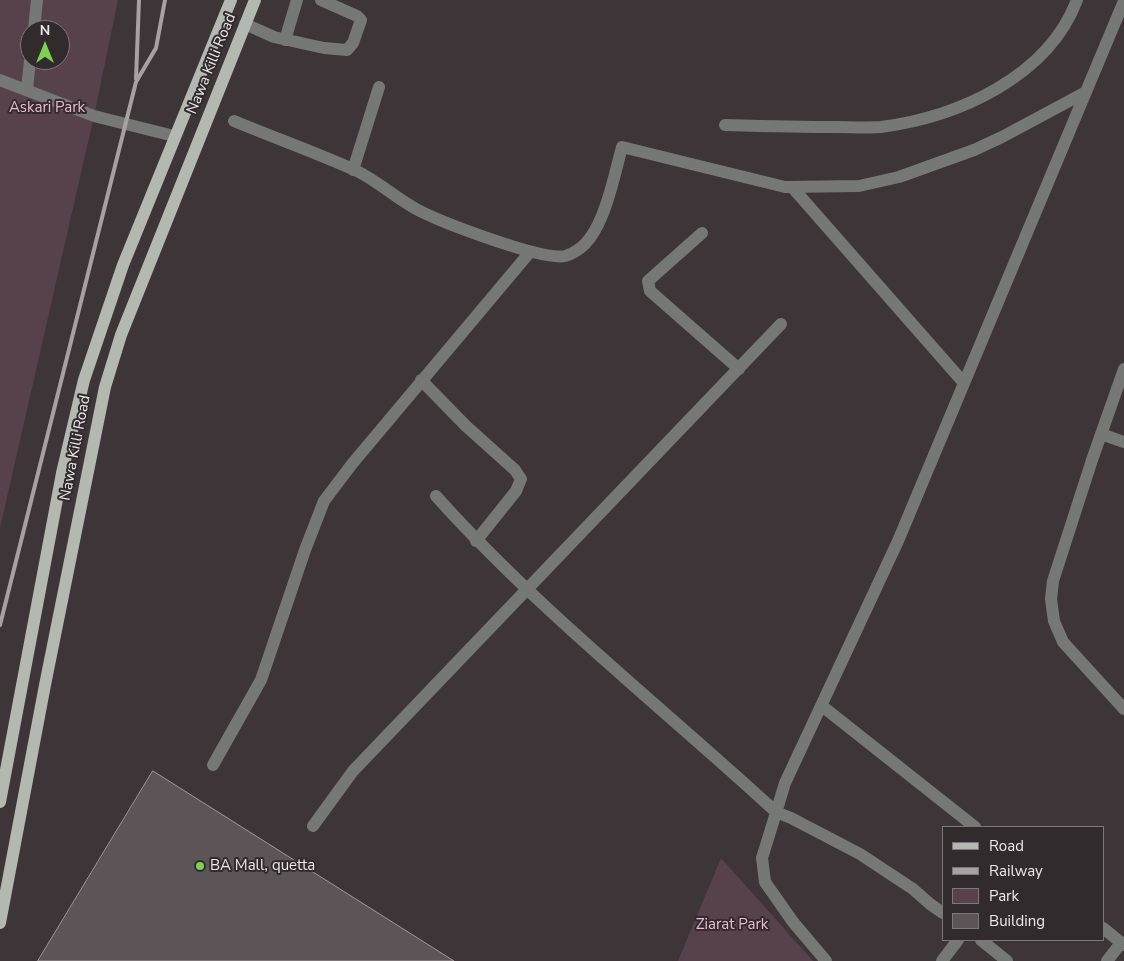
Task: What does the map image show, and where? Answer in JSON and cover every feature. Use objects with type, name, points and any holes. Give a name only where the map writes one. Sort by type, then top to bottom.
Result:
[{"type":"main road","name":"Nawa Killi Road","points":[[0,802],[62,473],[84,380],[123,265],[231,0]]},
{"type":"main road","name":"Nawa Killi Road","points":[[0,923],[45,685],[105,387],[121,334],[255,0]]},
{"type":"street","points":[[35,20],[37,0]]},
{"type":"street","points":[[285,40],[298,0]]},
{"type":"street","points":[[245,24],[274,38],[324,48],[347,50],[354,44],[361,20],[357,16],[321,0]]},
{"type":"street","points":[[725,125],[880,127],[940,114],[1000,88],[1022,71],[1046,49],[1066,22],[1078,0]]},
{"type":"street","points":[[826,961],[793,922],[765,882],[762,858],[776,812],[786,783],[898,541],[1124,1]]},
{"type":"street","points":[[27,90],[29,70]]},
{"type":"street","points":[[0,80],[94,116],[174,136]]},
{"type":"street","points":[[353,170],[379,87]]},
{"type":"street","points":[[234,121],[353,170],[420,211],[530,252],[565,256],[580,249],[596,230],[607,202],[622,146],[786,187],[859,186],[899,177],[981,146],[1086,92]]},
{"type":"street","points":[[792,187],[964,383]]},
{"type":"street","points":[[702,234],[648,281],[650,291],[739,369]]},
{"type":"street","points":[[213,765],[261,680],[305,550],[324,501],[334,486],[421,380],[530,252]]},
{"type":"street","points":[[313,826],[353,772],[529,590],[781,324]]},
{"type":"street","points":[[1124,369],[1053,581],[1051,599],[1054,621],[1063,642],[1124,709]]},
{"type":"street","points":[[421,380],[466,426],[515,470],[521,479],[516,491],[476,541]]},
{"type":"street","points":[[1101,434],[1124,442]]},
{"type":"street","points":[[436,496],[476,541],[636,688],[776,812],[860,854],[913,889],[942,912]]},
{"type":"street","points":[[822,706],[974,826]]},
{"type":"street","points":[[1104,929],[1123,944],[1107,961]]},
{"type":"street","points":[[942,961],[957,941]]},
{"type":"street","points":[[982,941],[1008,961]]},
{"type":"green space","name":"Askari Park","points":[[0,0],[118,0],[94,116],[0,528]]},
{"type":"green space","name":"Ziarat Park","points":[[721,858],[813,961],[678,961]]},
{"type":"building","name":"BA Mall, quetta","points":[[153,771],[454,961],[38,961]]},
{"type":"railway","points":[[136,79],[139,0]]},
{"type":"railway","points":[[0,625],[136,82],[156,48],[165,0]]},
{"type":"place","name":"BA Mall, quetta","points":[[200,866]]}]
